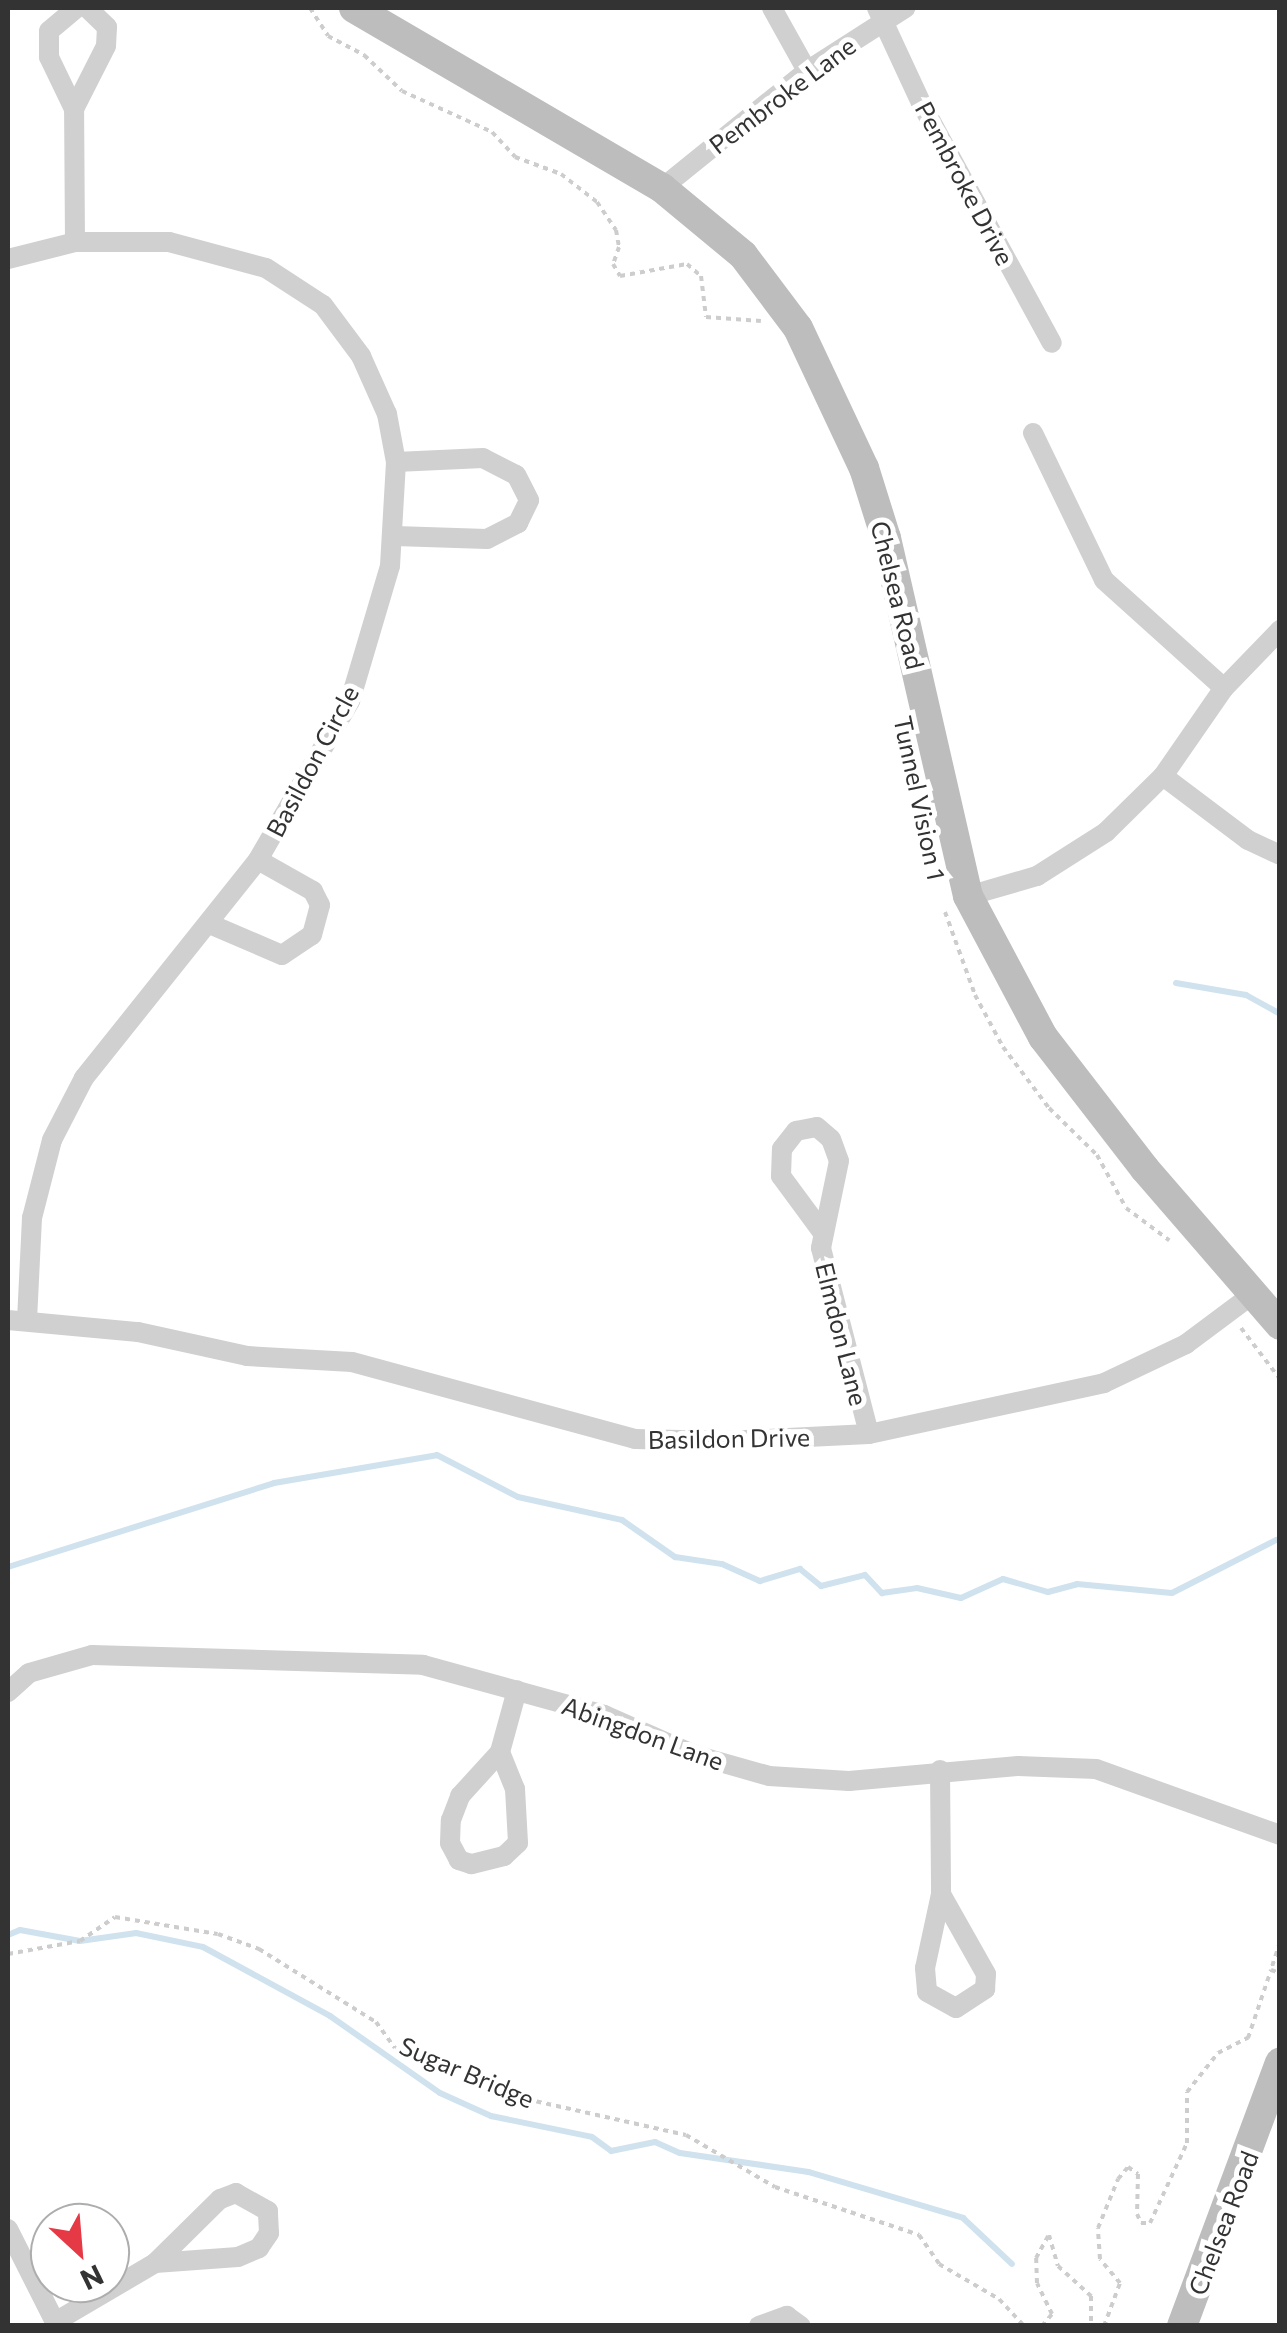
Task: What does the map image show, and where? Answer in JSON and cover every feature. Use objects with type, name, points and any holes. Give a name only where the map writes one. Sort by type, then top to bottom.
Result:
[{"type":"street","points":[[75,242],[74,109],[49,57],[49,31],[76,8]]},
{"type":"street","points":[[74,109],[106,46],[107,27],[87,8]]},
{"type":"street","name":"Chelsea Road","points":[[354,8],[662,188],[743,255],[798,328],[864,468],[899,587],[955,896],[1043,1037],[1280,1324]]},
{"type":"street","points":[[772,8],[807,71]]},
{"type":"street","name":"Pembroke Lane","points":[[662,188],[880,14],[906,8]]},
{"type":"street","name":"Pembroke Drive","points":[[880,14],[920,103],[1052,342]]},
{"type":"street","name":"Basildon Circle","points":[[8,260],[75,242],[202,248],[266,268],[322,305],[361,356],[387,414],[396,462],[395,536],[350,701],[258,860],[212,924],[84,1078],[52,1140],[32,1218],[17,1320]]},
{"type":"street","points":[[1033,433],[1104,580],[1224,688]]},
{"type":"street","points":[[395,536],[487,539],[518,523],[529,500],[516,475],[482,458],[396,462]]},
{"type":"street","points":[[955,896],[1037,876],[1106,832],[1163,776],[1224,688],[1280,630]]},
{"type":"street","points":[[1163,776],[1248,840],[1280,855]]},
{"type":"street","points":[[212,924],[282,955],[312,935],[320,904],[314,891],[258,860]]},
{"type":"street","name":"Elmdon Lane","points":[[823,1233],[781,1176],[782,1149],[796,1131],[817,1126],[831,1139],[839,1161],[823,1233],[844,1359],[869,1434]]},
{"type":"street","name":"Basildon Drive","points":[[17,1320],[138,1332],[248,1356],[352,1362],[635,1440],[869,1434],[1104,1383],[1186,1344],[1252,1294]]},
{"type":"street","name":"Abingdon Lane","points":[[8,1692],[29,1673],[64,1660],[190,1654],[423,1666],[517,1690],[768,1776],[849,1781],[940,1770],[1096,1769],[1280,1835]]},
{"type":"street","points":[[500,1752],[515,1789],[518,1843],[504,1856],[471,1864],[459,1860],[450,1843],[451,1820],[460,1796],[500,1752],[517,1690]]},
{"type":"street","points":[[940,1770],[941,1894],[925,1945],[927,1992],[956,2008],[986,1989],[986,1974],[941,1894]]},
{"type":"street","name":"Chelsea Road","points":[[1182,2326],[1280,2063]]},
{"type":"street","points":[[8,2231],[56,2324],[155,2263],[220,2199],[236,2193],[268,2211],[269,2233],[259,2248],[238,2258],[155,2263]]},
{"type":"street","points":[[758,2326],[787,2316],[801,2326]]},
{"type":"path","points":[[310,8],[328,36],[364,55],[402,91],[492,132],[515,158],[561,174],[597,202],[616,230],[620,247],[613,264],[620,276],[687,264],[701,276],[706,317],[761,322],[778,332]]},
{"type":"path","name":"Tunnel Vision 1","points":[[921,804],[928,842]]},
{"type":"path","name":"Tunnel Vision 1","points":[[955,896],[975,995],[1003,1047],[1048,1108],[1096,1155],[1126,1208],[1175,1244]]},
{"type":"path","points":[[1240,1326],[1280,1379]]},
{"type":"path","name":"Sugar Bridge","points":[[8,1954],[80,1941],[115,1917],[218,1934],[259,1948],[376,2022],[395,2048],[442,2060],[517,2097],[686,2135],[775,2187],[919,2235],[939,2264],[999,2299],[1024,2326]]},
{"type":"path","points":[[1104,2326],[1120,2283],[1100,2258],[1098,2228],[1118,2179],[1128,2167],[1138,2174],[1137,2214],[1142,2223],[1150,2223],[1187,2143],[1187,2092],[1218,2053],[1248,2038],[1280,1942]]},
{"type":"path","points":[[1272,1970],[1280,1973]]},
{"type":"path","points":[[1042,2326],[1052,2314],[1035,2275],[1036,2258],[1050,2235],[1058,2266],[1091,2296],[1091,2326]]},
{"type":"waterway","points":[[1176,983],[1246,995],[1280,1014]]},
{"type":"waterway","points":[[8,1567],[274,1483],[437,1455],[518,1497],[622,1520],[675,1557],[722,1564],[760,1581],[800,1569],[821,1586],[865,1575],[882,1593],[917,1588],[961,1598],[1003,1579],[1048,1592],[1077,1584],[1172,1593],[1276,1540]]},
{"type":"waterway","points":[[8,1935],[20,1930],[80,1941],[136,1933],[203,1947],[330,2016],[440,2093],[491,2116],[592,2137],[611,2151],[655,2142],[680,2153],[809,2172],[963,2218],[1012,2264]]}]
